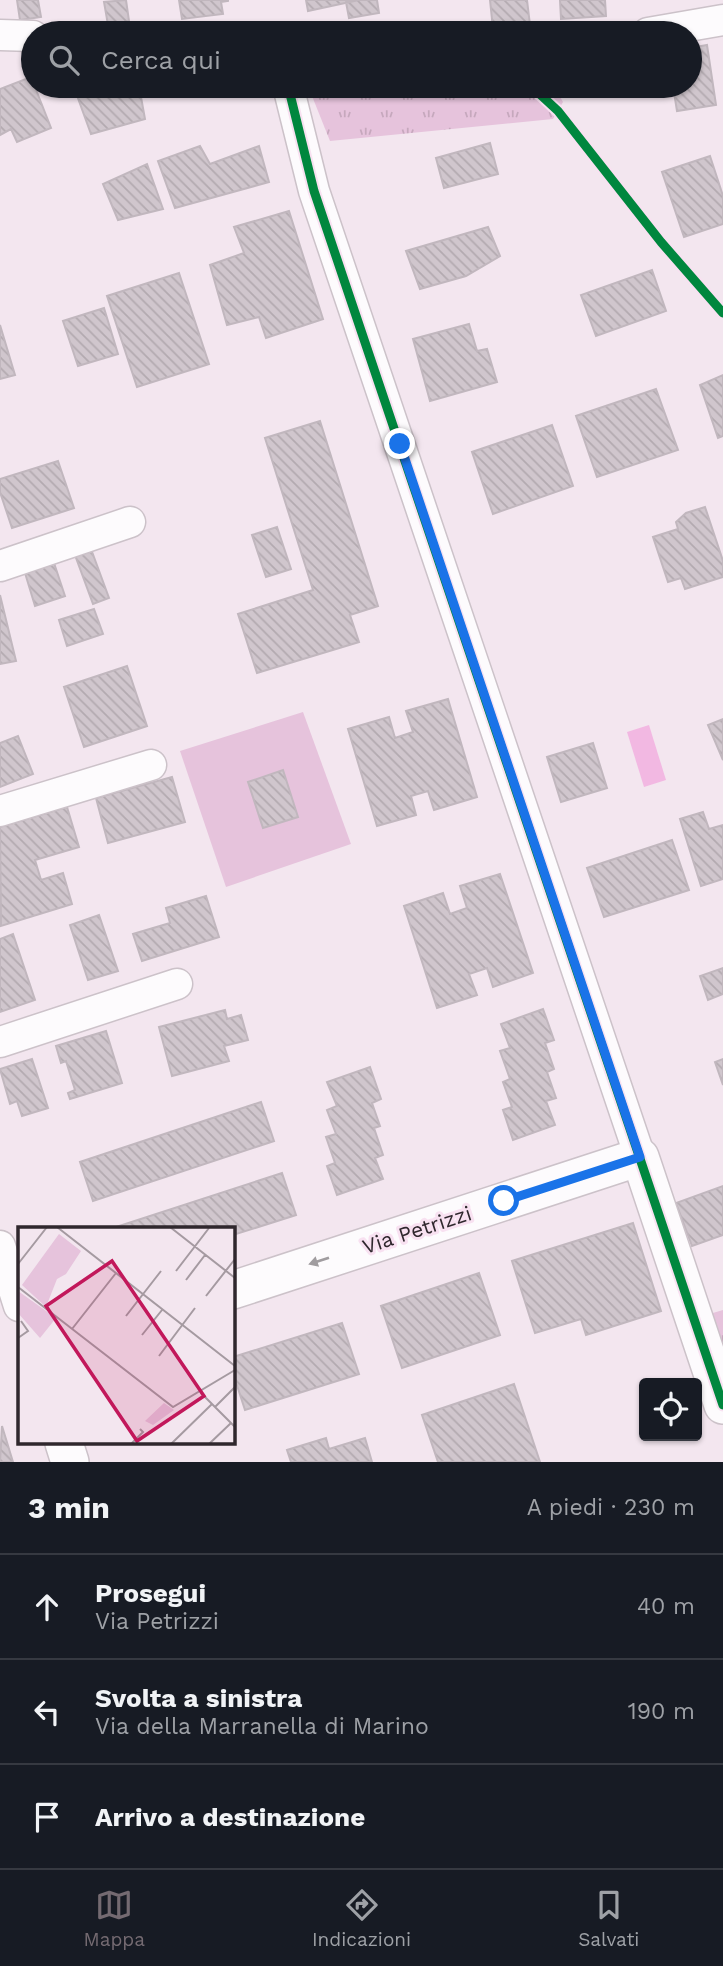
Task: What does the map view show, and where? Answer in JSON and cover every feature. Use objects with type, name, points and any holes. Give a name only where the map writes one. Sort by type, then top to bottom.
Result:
[{"type":"street","points":[[686,21],[705,15]]},
{"type":"street","points":[[1,29],[21,33]]},
{"type":"street","points":[[291,98],[314,191],[723,1405]]},
{"type":"street","points":[[0,566],[130,522]]},
{"type":"street","points":[[0,811],[151,765]]},
{"type":"street","points":[[0,1042],[177,984]]},
{"type":"street","name":"Via Petrizzi","points":[[234,1290],[640,1157]]},
{"type":"street","points":[[0,1246],[18,1303]]},
{"type":"street","points":[[64,1444],[71,1462]]},
{"type":"green space","points":[[313,98],[561,98],[563,102],[553,119],[330,141]]},
{"type":"green space","points":[[303,712],[351,844],[226,887],[180,751]]},
{"type":"green space","points":[[723,1310],[723,1367],[706,1315]]},
{"type":"shaded area","points":[[649,725],[666,780],[644,787],[627,732]]},
{"type":"building","points":[[17,0],[38,0],[41,17],[20,20]]},
{"type":"building","points":[[126,0],[129,21],[107,21],[104,2]]},
{"type":"building","points":[[179,0],[228,1],[221,2],[223,14],[182,19]]},
{"type":"building","points":[[306,0],[359,0],[308,11]]},
{"type":"building","points":[[377,0],[379,13],[349,18],[346,2]]},
{"type":"building","points":[[490,0],[527,0],[530,21],[492,21]]},
{"type":"building","points":[[560,0],[605,0],[606,16],[561,19]]},
{"type":"building","points":[[707,45],[716,105],[677,111],[675,98],[702,98],[702,46]]},
{"type":"building","points":[[21,81],[21,98],[39,98],[51,128],[17,142],[11,129],[0,135],[0,89]]},
{"type":"building","points":[[78,98],[141,98],[145,119],[91,134]]},
{"type":"building","points":[[490,143],[498,174],[444,188],[436,158]]},
{"type":"building","points":[[200,146],[210,164],[259,146],[269,182],[175,208],[158,161]]},
{"type":"building","points":[[710,156],[723,196],[723,224],[684,237],[662,172]]},
{"type":"building","points":[[147,164],[163,209],[118,220],[103,184]]},
{"type":"building","points":[[289,211],[323,319],[266,338],[259,317],[227,325],[210,265],[244,253],[234,227]]},
{"type":"building","points":[[488,227],[500,256],[466,276],[420,289],[406,251]]},
{"type":"building","points":[[652,270],[666,311],[596,336],[581,295]]},
{"type":"building","points":[[179,273],[209,364],[137,387],[107,296]]},
{"type":"building","points":[[104,308],[118,354],[78,366],[63,321]]},
{"type":"building","points":[[469,324],[477,351],[487,349],[497,382],[430,401],[413,339]]},
{"type":"building","points":[[0,325],[15,375],[0,379]]},
{"type":"building","points":[[723,375],[723,436],[718,438],[700,385]]},
{"type":"building","points":[[656,389],[678,450],[597,477],[576,416]]},
{"type":"building","points":[[320,421],[378,606],[350,615],[359,642],[257,673],[238,614],[313,590],[265,438]]},
{"type":"building","points":[[552,425],[573,486],[493,514],[472,452]]},
{"type":"building","points":[[58,461],[74,508],[12,528],[0,492],[0,479]]},
{"type":"building","points":[[705,507],[723,561],[723,577],[685,589],[681,578],[668,582],[653,537],[678,529],[676,522],[686,513]]},
{"type":"building","points":[[277,527],[291,569],[266,577],[252,535]]},
{"type":"building","points":[[91,549],[109,598],[93,604],[75,555]]},
{"type":"building","points":[[54,563],[65,596],[35,606],[25,573]]},
{"type":"building","points":[[0,595],[16,661],[0,664]]},
{"type":"building","points":[[94,609],[103,634],[67,646],[59,620]]},
{"type":"building","points":[[127,666],[147,726],[84,747],[64,687]]},
{"type":"building","points":[[448,699],[477,797],[434,810],[428,791],[411,796],[416,815],[377,826],[348,729],[389,717],[395,738],[413,732],[406,711]]},
{"type":"building","points":[[723,719],[723,760],[708,725]]},
{"type":"building","points":[[18,736],[33,774],[0,787],[0,743]]},
{"type":"building","points":[[593,743],[607,788],[561,802],[547,757]]},
{"type":"building","points":[[283,770],[298,817],[263,828],[248,782]]},
{"type":"building","points":[[172,777],[185,822],[108,843],[96,798]]},
{"type":"building","points":[[67,807],[79,847],[35,860],[41,880],[63,873],[72,904],[1,926],[0,827]]},
{"type":"building","points":[[703,812],[709,829],[723,825],[723,879],[701,886],[680,819]]},
{"type":"building","points":[[672,840],[689,890],[604,917],[587,868]]},
{"type":"building","points":[[500,874],[533,973],[493,987],[487,968],[469,974],[477,995],[437,1008],[404,906],[443,893],[450,914],[467,908],[460,886]]},
{"type":"building","points":[[206,896],[219,937],[142,961],[133,934],[170,923],[166,908]]},
{"type":"building","points":[[99,915],[118,971],[88,980],[70,925]]},
{"type":"building","points":[[13,934],[35,1000],[0,1012],[0,939]]},
{"type":"building","points":[[723,968],[723,994],[708,1000],[700,976]]},
{"type":"building","points":[[543,1009],[554,1040],[545,1043],[554,1069],[547,1072],[556,1098],[546,1101],[555,1125],[513,1140],[503,1110],[512,1107],[503,1082],[510,1079],[500,1051],[510,1048],[501,1024]]},
{"type":"building","points":[[225,1010],[227,1019],[241,1015],[248,1040],[224,1046],[229,1061],[172,1076],[159,1027]]},
{"type":"building","points":[[106,1031],[122,1083],[70,1099],[68,1093],[75,1090],[66,1061],[61,1063],[56,1046]]},
{"type":"building","points":[[32,1059],[48,1108],[22,1116],[17,1101],[10,1104],[0,1069]]},
{"type":"building","points":[[723,1059],[723,1085],[715,1062]]},
{"type":"building","points":[[370,1067],[381,1099],[372,1103],[380,1126],[374,1128],[383,1155],[375,1158],[383,1179],[337,1195],[327,1166],[335,1163],[326,1137],[336,1134],[327,1110],[337,1106],[327,1082]]},
{"type":"building","points":[[261,1102],[274,1141],[93,1201],[80,1162]]},
{"type":"building","points":[[282,1173],[296,1215],[234,1235],[234,1227],[116,1227]]},
{"type":"building","points":[[723,1186],[723,1235],[692,1246],[676,1203]]},
{"type":"building","points":[[633,1223],[661,1311],[586,1335],[581,1319],[535,1333],[512,1261]]},
{"type":"building","points":[[479,1273],[500,1335],[402,1368],[381,1306]]},
{"type":"building","points":[[342,1323],[359,1374],[245,1410],[234,1376],[234,1357]]},
{"type":"building","points":[[514,1384],[540,1462],[438,1462],[422,1415]]},
{"type":"building","points":[[2,1426],[13,1462],[0,1462]]},
{"type":"building","points":[[326,1438],[329,1449],[365,1438],[372,1462],[291,1462],[287,1450]]},
{"type":"cycle path","points":[[291,98],[314,191],[723,1405]]},
{"type":"cycle path","points":[[544,98],[558,111],[661,242],[723,313]]},
{"type":"route","points":[[400,444],[640,1157],[504,1201]]}]
